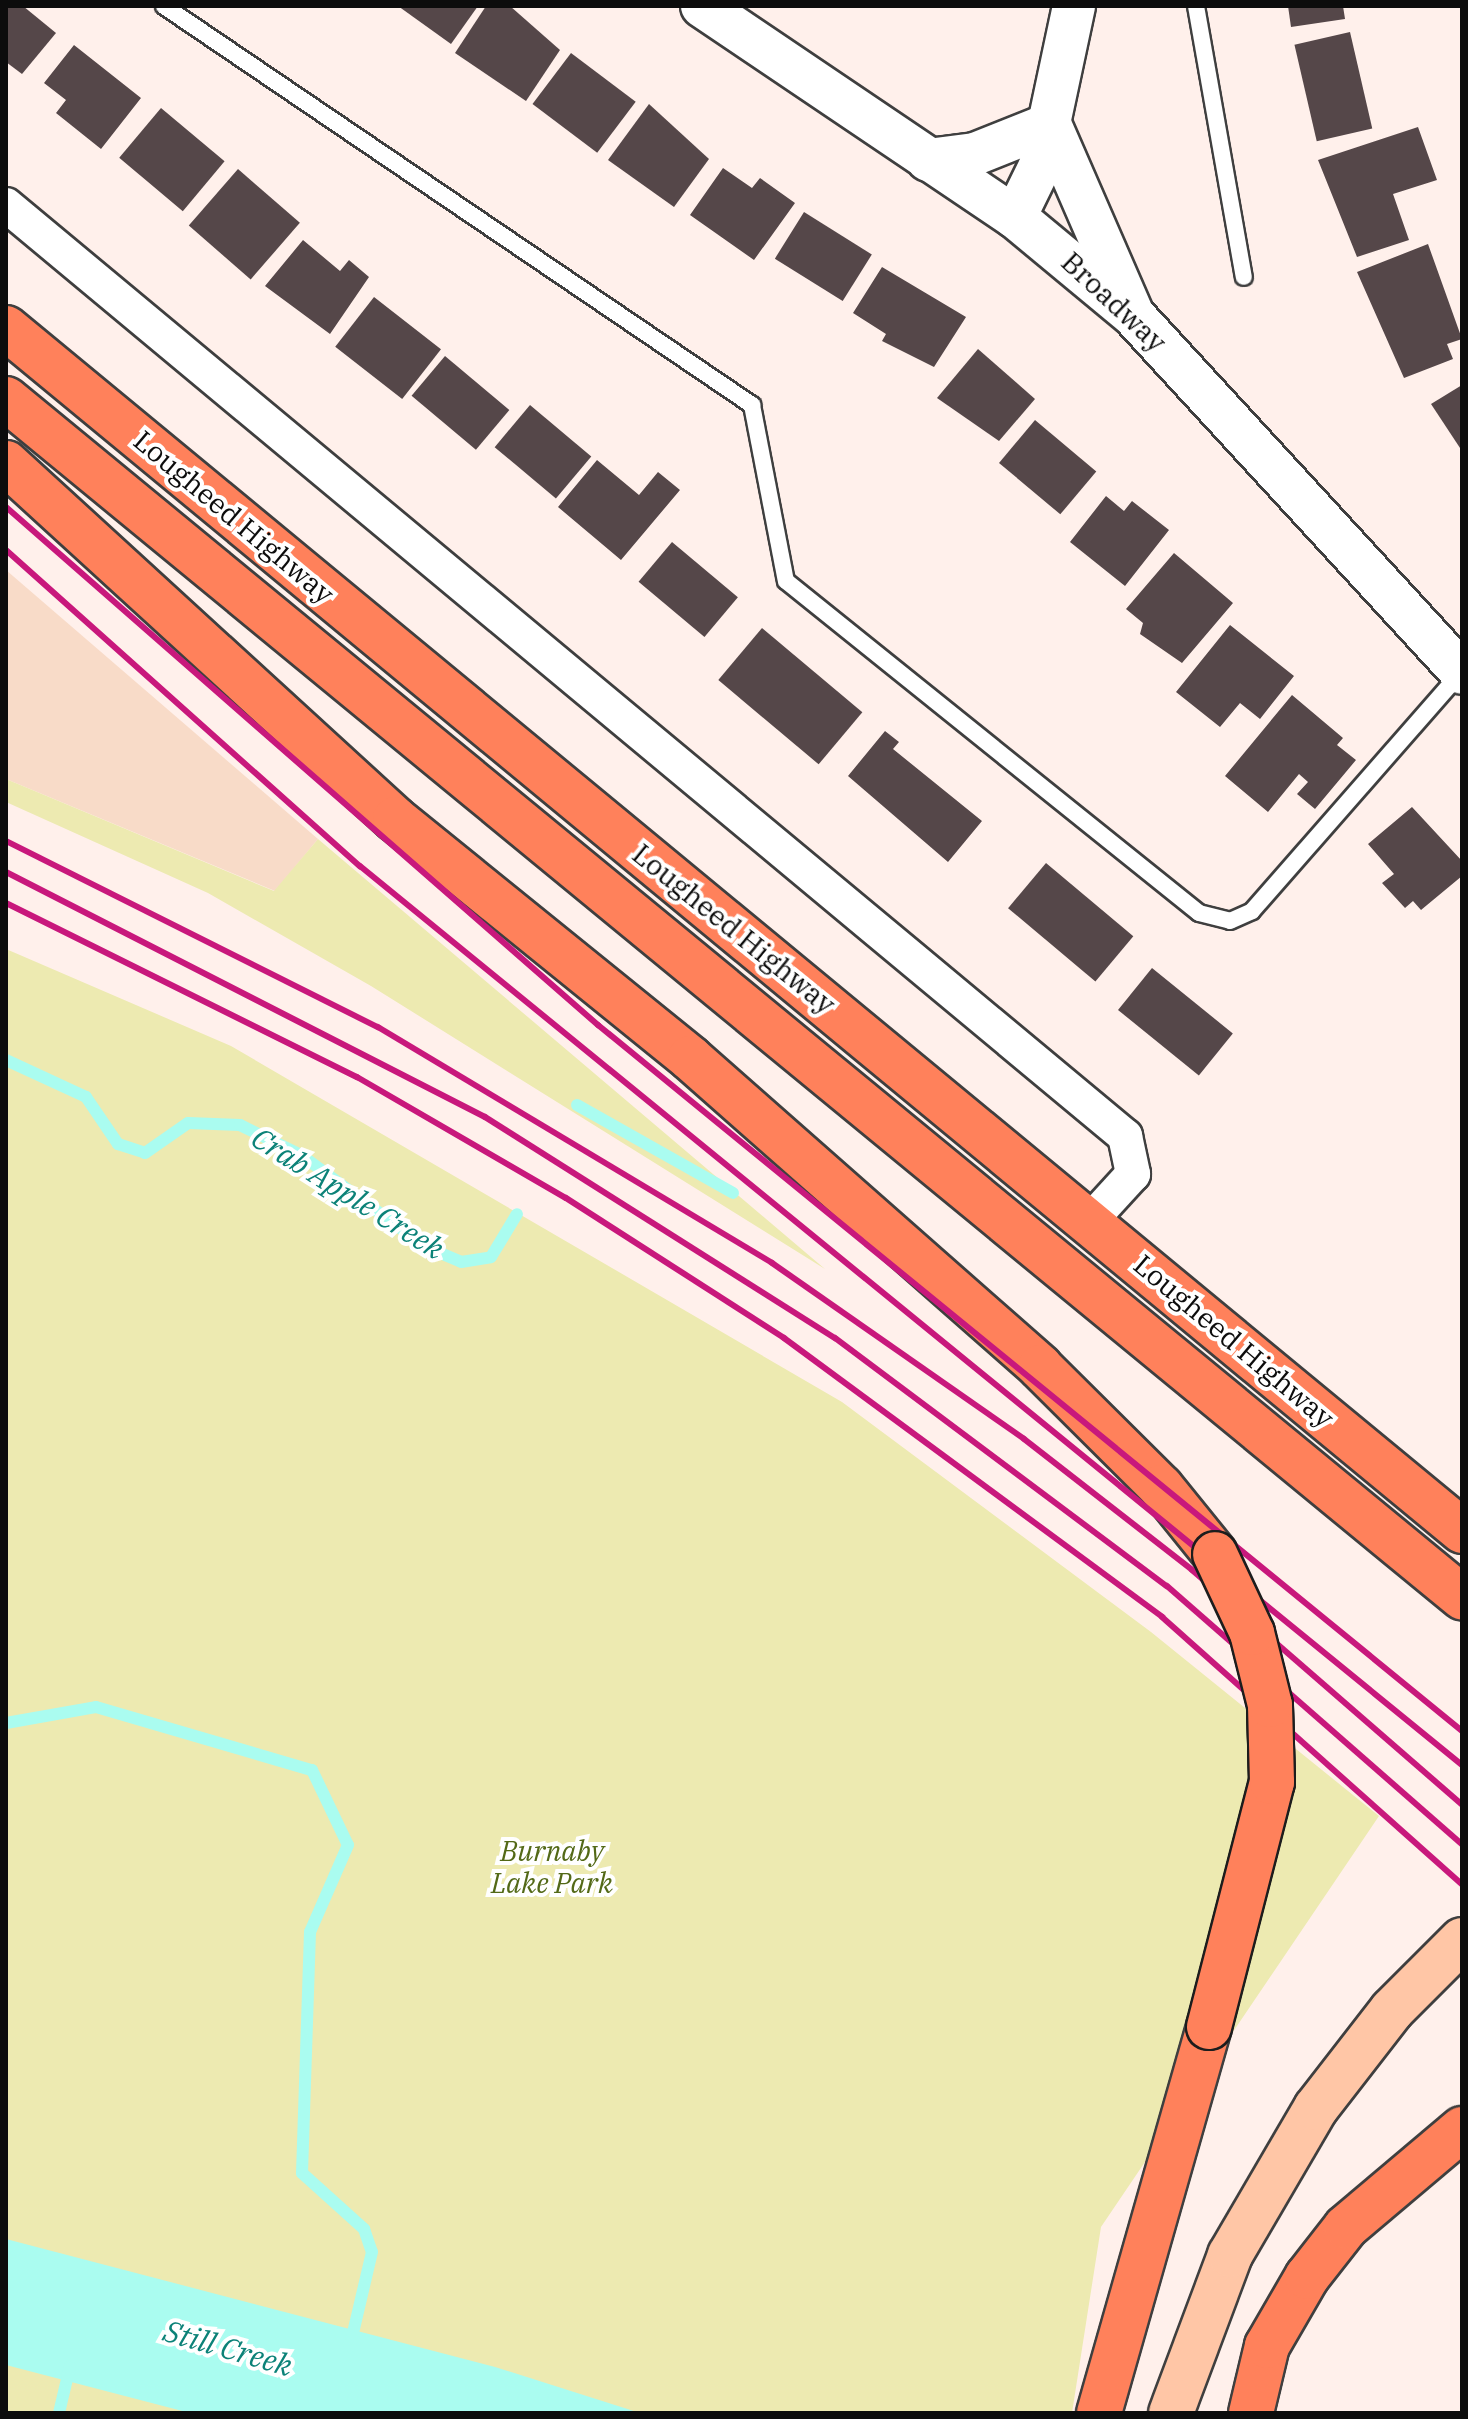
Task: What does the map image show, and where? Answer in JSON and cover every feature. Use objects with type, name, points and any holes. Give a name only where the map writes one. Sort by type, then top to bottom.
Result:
[{"type":"main road","name":"Lougheed Highway","points":[[6,328],[1462,1531]]},
{"type":"main road","name":"Lougheed Highway","points":[[6,399],[1462,1597]]},
{"type":"main road","points":[[6,463],[395,819],[690,1058],[1040,1367],[1161,1487],[1215,1554],[1252,1633],[1270,1705],[1272,1782],[1099,2413]]},
{"type":"main road","points":[[1171,2413],[1230,2255],[1316,2108],[1392,2010],[1462,1940]]},
{"type":"main road","points":[[1251,2413],[1267,2346],[1307,2277],[1346,2227],[1462,2129]]},
{"type":"street","name":"Broadway","points":[[702,6],[1015,217],[1133,315],[1462,672]]},
{"type":"street","points":[[1015,217],[1033,189],[1074,6]]},
{"type":"street","points":[[928,160],[975,154],[1050,124]]},
{"type":"street","points":[[1050,124],[1133,315]]},
{"type":"street","points":[[6,205],[1125,1136],[1133,1174],[1090,1221]]},
{"type":"lane","points":[[164,6],[752,405],[786,581],[1199,913],[1230,921],[1252,911],[1462,672]]},
{"type":"lane","points":[[1196,6],[1244,277]]},
{"type":"shaded area","points":[[6,570],[318,839],[275,891],[6,779]]},
{"type":"green space","points":[[6,779],[274,891],[318,839],[825,1269],[371,986],[208,893],[6,802]]},
{"type":"green space","name":"Burnaby Lake Park","points":[[6,949],[231,1046],[842,1402],[1151,1632],[1379,1816],[1101,2227],[1072,2413],[6,2413]]},
{"type":"water","name":"Still Creek","points":[[6,2239],[495,2367],[640,2413],[190,2413],[6,2365]]},
{"type":"building","points":[[6,6],[23,6],[56,33],[22,74],[6,62]]},
{"type":"building","points":[[398,6],[478,6],[451,44]]},
{"type":"building","points":[[486,6],[510,6],[560,50],[526,101],[455,53]]},
{"type":"building","points":[[1288,6],[1343,6],[1345,19],[1291,27]]},
{"type":"building","points":[[1350,32],[1372,128],[1317,141],[1294,45]]},
{"type":"building","points":[[74,45],[141,98],[101,149],[56,113],[66,100],[44,83]]},
{"type":"building","points":[[571,53],[636,102],[597,153],[532,104]]},
{"type":"building","points":[[649,104],[709,159],[674,207],[608,160]]},
{"type":"building","points":[[161,108],[225,161],[183,211],[119,158]]},
{"type":"building","points":[[1418,127],[1437,180],[1393,194],[1409,240],[1357,257],[1318,160]]},
{"type":"building","points":[[723,168],[752,188],[760,178],[795,203],[754,260],[690,215]]},
{"type":"building","points":[[238,169],[300,223],[251,279],[189,226]]},
{"type":"building","points":[[804,212],[872,254],[843,301],[775,259]]},
{"type":"building","points":[[303,240],[340,271],[349,260],[369,277],[330,334],[265,286]]},
{"type":"building","points":[[1428,244],[1462,339],[1447,344],[1453,359],[1404,378],[1357,272]]},
{"type":"building","points":[[882,267],[966,317],[934,367],[882,341],[886,334],[853,313]]},
{"type":"building","points":[[374,297],[441,349],[402,399],[335,347]]},
{"type":"building","points":[[978,349],[1035,399],[999,441],[937,398]]},
{"type":"building","points":[[445,356],[509,410],[476,450],[412,396]]},
{"type":"building","points":[[1462,385],[1462,451],[1431,404]]},
{"type":"building","points":[[530,405],[591,456],[556,499],[495,447]]},
{"type":"building","points":[[1035,420],[1096,471],[1060,514],[999,463]]},
{"type":"building","points":[[597,460],[639,495],[658,472],[680,490],[621,560],[558,507]]},
{"type":"building","points":[[1106,496],[1124,511],[1132,501],[1169,530],[1125,586],[1070,542]]},
{"type":"building","points":[[672,542],[738,597],[704,637],[639,582]]},
{"type":"building","points":[[1174,553],[1233,603],[1182,663],[1140,634],[1143,623],[1126,609]]},
{"type":"building","points":[[1230,625],[1294,676],[1260,719],[1240,703],[1220,727],[1176,692]]},
{"type":"building","points":[[762,628],[862,712],[819,764],[718,680]]},
{"type":"building","points":[[1292,695],[1343,738],[1337,745],[1356,760],[1315,809],[1297,794],[1308,782],[1299,774],[1268,812],[1225,776]]},
{"type":"building","points":[[885,731],[899,742],[893,749],[982,821],[948,862],[848,776]]},
{"type":"building","points":[[1412,807],[1462,861],[1462,876],[1421,910],[1413,901],[1405,908],[1382,883],[1394,874],[1368,844]]},
{"type":"building","points":[[1046,863],[1133,936],[1095,981],[1008,908]]},
{"type":"building","points":[[1152,968],[1233,1033],[1199,1075],[1118,1010]]},
{"type":"waterway","name":"Crab Apple Creek","points":[[6,1060],[86,1097],[118,1144],[145,1153],[188,1123],[240,1125],[301,1155],[426,1247],[461,1262],[491,1257],[517,1214]]},
{"type":"waterway","name":"Crab Apple Creek","points":[[577,1105],[733,1193]]},
{"type":"waterway","points":[[6,1723],[96,1707],[312,1770],[348,1845],[310,1932],[302,2173],[364,2229],[372,2252],[350,2346]]},
{"type":"waterway","points":[[59,2413],[70,2366]]},
{"type":"railway","points":[[6,507],[598,1025],[1462,1731]]},
{"type":"railway","points":[[6,550],[360,866],[1462,1765]]},
{"type":"railway","points":[[6,841],[378,1027],[772,1263],[1024,1439],[1192,1570],[1462,1805]]},
{"type":"railway","points":[[6,872],[485,1117],[835,1338],[1167,1586],[1462,1844]]},
{"type":"railway","points":[[6,903],[357,1077],[566,1198],[784,1338],[1162,1617],[1462,1884]]}]
